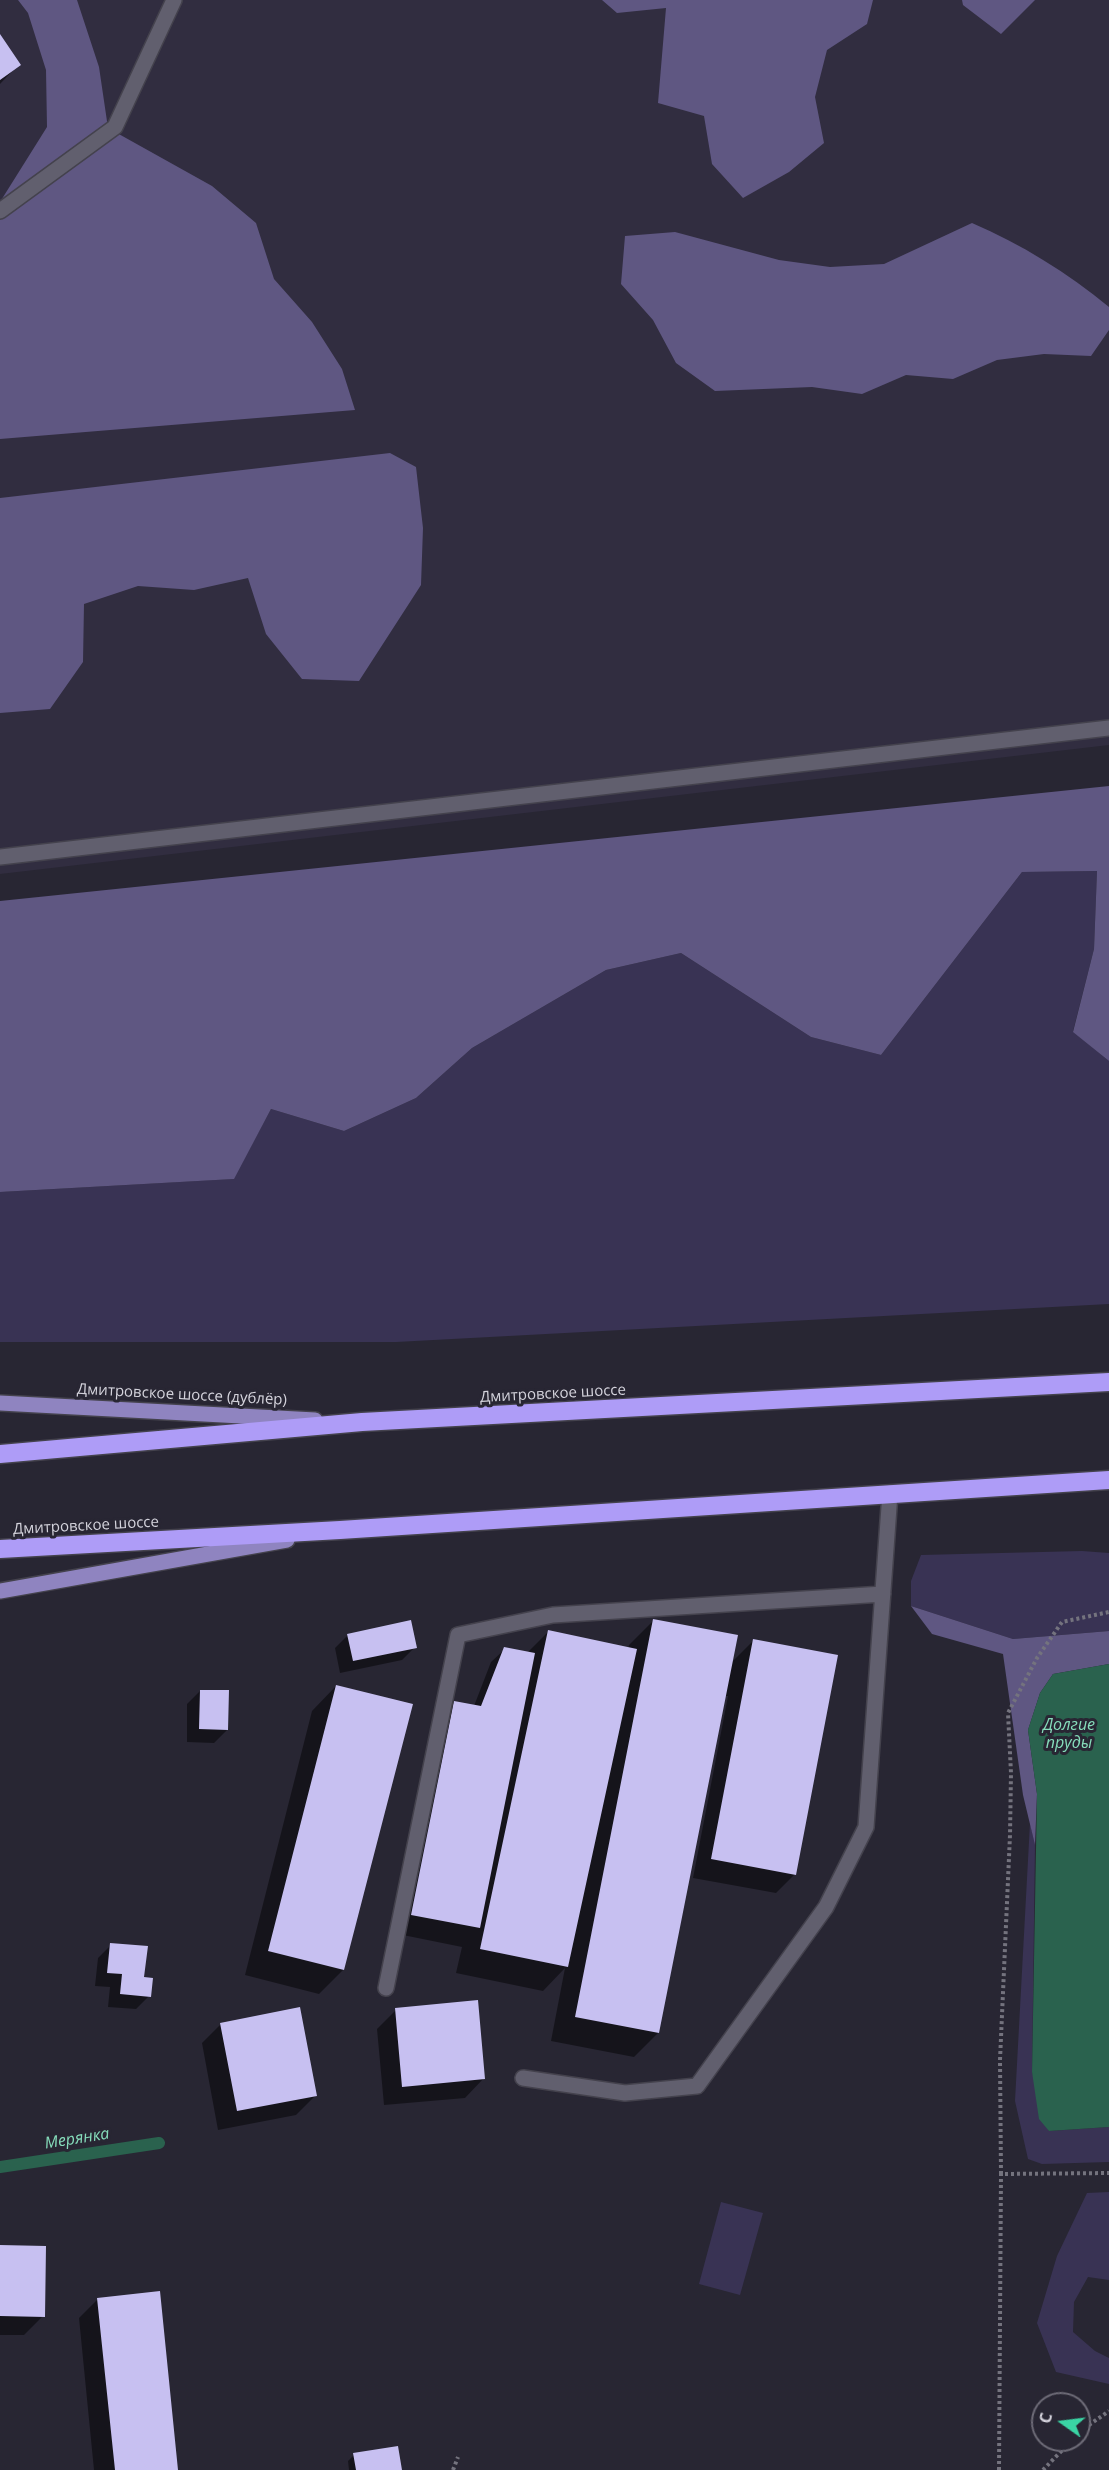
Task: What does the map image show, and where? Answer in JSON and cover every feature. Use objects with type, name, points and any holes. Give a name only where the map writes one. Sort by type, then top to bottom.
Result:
[{"type":"highway","name":"Дмитровское шоссе","points":[[0,1454],[362,1422],[1109,1382]]},
{"type":"highway","name":"Дмитровское шоссе","points":[[0,1549],[340,1530],[1109,1480]]},
{"type":"main road","name":"Дмитровское шоссе (дублёр)","points":[[0,1403],[362,1422]]},
{"type":"main road","points":[[0,1591],[340,1530]]},
{"type":"lane","points":[[0,211],[115,127],[174,0]]},
{"type":"lane","points":[[0,857],[1109,728]]},
{"type":"lane","points":[[523,2078],[625,2093],[697,2086],[826,1907],[866,1827],[890,1493]]},
{"type":"lane","points":[[386,1988],[458,1635],[553,1616],[883,1594]]},
{"type":"path","points":[[999,2470],[1000,2060],[1011,1834],[1008,1713],[1037,1658],[1062,1622],[1109,1612]]},
{"type":"path","points":[[1001,2174],[1109,2173]]},
{"type":"path","points":[[1091,2424],[1109,2411]]},
{"type":"path","points":[[1043,2470],[1060,2452]]},
{"type":"path","points":[[453,2470],[458,2457]]},
{"type":"shaded area","points":[[0,0],[1109,0],[1109,745],[0,874]]},
{"type":"shaded area","points":[[18,0],[77,0],[99,67],[108,128],[212,186],[256,223],[274,279],[312,322],[342,369],[355,410],[0,439],[0,202],[47,127],[46,70],[28,13]]},
{"type":"shaded area","points":[[602,0],[873,0],[867,24],[827,50],[815,97],[824,143],[789,172],[743,198],[712,164],[704,116],[658,103],[666,8],[617,13]]},
{"type":"shaded area","points":[[962,0],[1035,0],[1001,34],[963,5]]},
{"type":"shaded area","points":[[972,223],[1044,260],[1109,307],[1109,330],[1091,356],[1044,354],[997,360],[953,379],[906,375],[862,394],[812,387],[715,391],[676,363],[653,320],[621,284],[625,236],[675,232],[779,260],[830,267],[884,264]]},
{"type":"shaded area","points":[[390,453],[416,467],[423,528],[421,585],[359,681],[302,679],[266,634],[248,578],[194,590],[138,586],[84,604],[83,662],[50,709],[0,713],[0,498]]},
{"type":"shaded area","points":[[1109,786],[1109,1061],[1073,1032],[1094,949],[1097,871],[1022,872],[881,1055],[811,1037],[681,953],[606,970],[472,1048],[416,1098],[344,1131],[271,1109],[234,1179],[0,1192],[0,901]]},
{"type":"shaded area","points":[[1097,871],[1094,949],[1073,1031],[1109,1061],[1109,1304],[396,1342],[0,1342],[0,1192],[233,1179],[271,1109],[344,1131],[416,1098],[472,1048],[606,970],[681,953],[811,1037],[881,1055],[1022,872]]},
{"type":"shaded area","points":[[1082,1551],[1109,1553],[1109,1631],[1013,1639],[911,1606],[911,1581],[921,1555]]},
{"type":"shaded area","points":[[911,1606],[1013,1639],[1109,1631],[1109,1664],[1053,1674],[1040,1693],[1028,1730],[1037,1794],[1035,1845],[1023,1795],[1003,1654],[932,1634]]},
{"type":"shaded area","points":[[1030,1823],[1035,1845],[1032,2072],[1049,2131],[1109,2127],[1109,2162],[1042,2164],[1028,2159],[1015,2101]]},
{"type":"shaded area","points":[[1109,2192],[1109,2280],[1088,2277],[1074,2302],[1073,2332],[1095,2351],[1109,2358],[1109,2384],[1056,2372],[1037,2323],[1057,2256],[1087,2193]]},
{"type":"shaded area","points":[[721,2202],[763,2213],[740,2295],[699,2284]]},
{"type":"water","name":"Долгие пруды","points":[[1109,1664],[1109,2127],[1049,2131],[1039,2119],[1032,2072],[1037,1794],[1028,1730],[1040,1693],[1053,1674]]},
{"type":"building","points":[[0,34],[21,65],[0,80]]},
{"type":"building","points":[[653,1619],[738,1635],[659,2033],[575,2017]]},
{"type":"building","points":[[411,1620],[417,1648],[353,1661],[347,1634]]},
{"type":"building","points":[[548,1630],[637,1649],[568,1967],[480,1949]]},
{"type":"building","points":[[753,1639],[838,1655],[796,1875],[711,1859]]},
{"type":"building","points":[[504,1647],[535,1653],[480,1928],[411,1915],[454,1701],[481,1706]]},
{"type":"building","points":[[336,1685],[413,1704],[344,1970],[268,1951]]},
{"type":"building","points":[[200,1690],[229,1690],[228,1730],[199,1729]]},
{"type":"building","points":[[110,1943],[148,1946],[144,1977],[153,1978],[151,1997],[120,1994],[122,1974],[107,1973]]},
{"type":"building","points":[[478,2000],[485,2079],[402,2087],[395,2008]]},
{"type":"building","points":[[300,2007],[317,2096],[237,2111],[220,2023]]},
{"type":"building","points":[[0,2245],[46,2246],[45,2317],[0,2316]]},
{"type":"building","points":[[160,2291],[178,2470],[115,2470],[97,2298]]},
{"type":"building","points":[[398,2446],[402,2470],[356,2470],[353,2453]]},
{"type":"waterway","name":"Мерянка","points":[[0,2167],[159,2143]]}]
